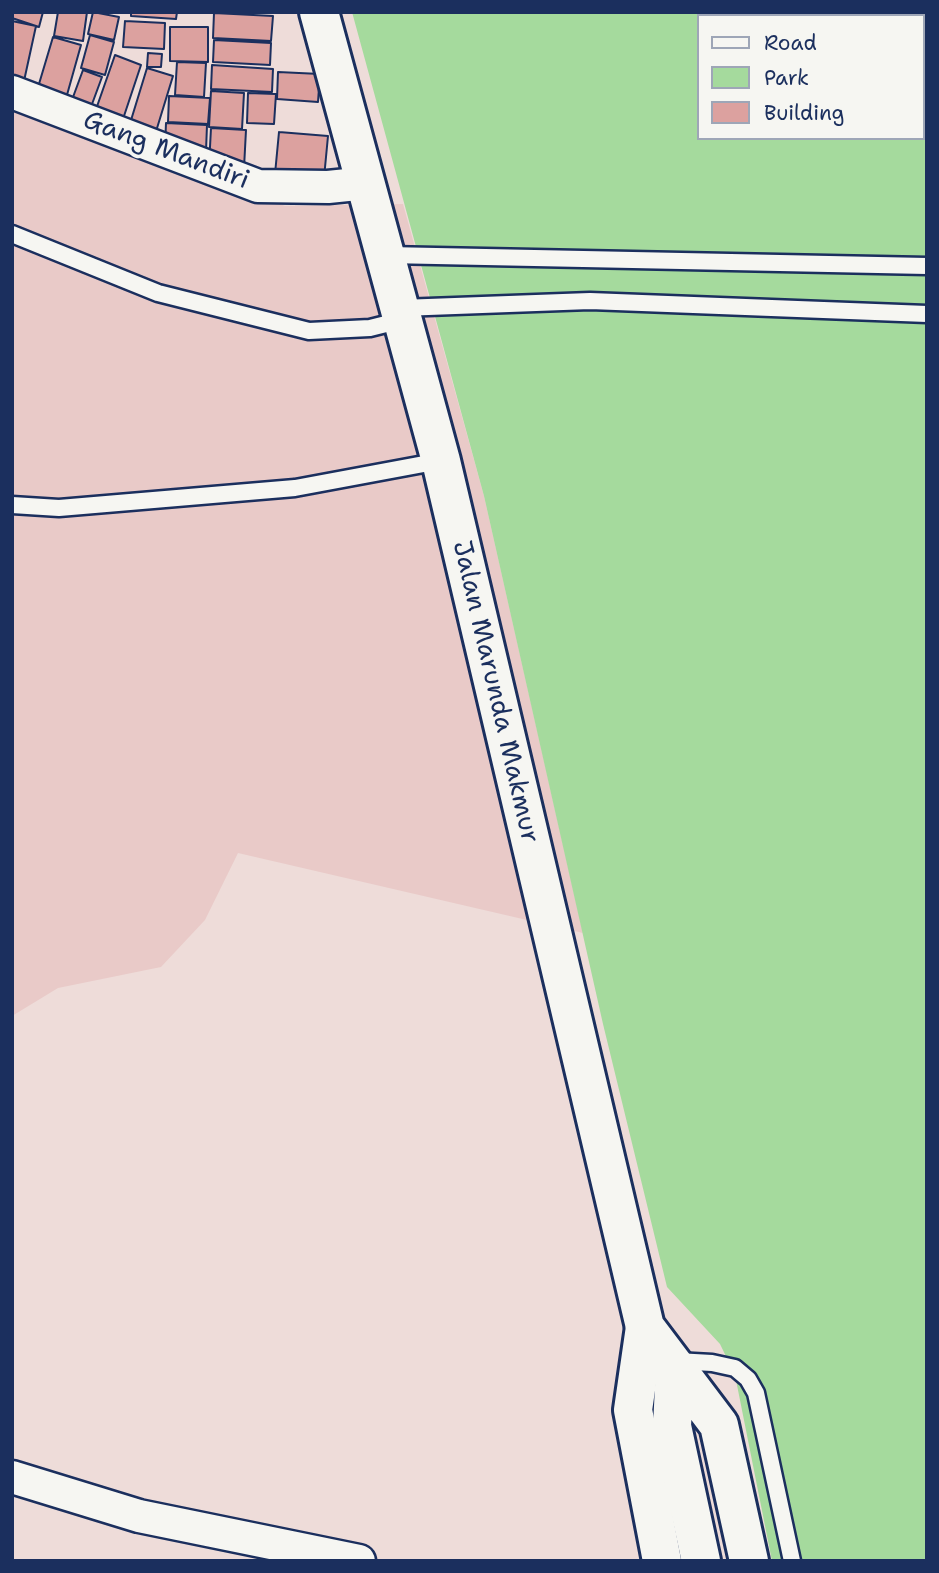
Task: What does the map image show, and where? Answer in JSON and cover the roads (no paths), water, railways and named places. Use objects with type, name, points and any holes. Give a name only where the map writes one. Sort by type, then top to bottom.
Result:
[{"type":"main road","name":"Jalan Marunda Makmur","points":[[319,12],[441,461],[645,1327],[719,1425],[749,1561]]},
{"type":"main road","points":[[645,1327],[633,1410],[662,1561]]},
{"type":"main road","points":[[672,1364],[672,1426],[701,1561]]},
{"type":"street","name":"Gang Mandiri","points":[[12,92],[251,184],[328,187],[366,183]]},
{"type":"street","points":[[12,1477],[139,1516],[359,1561]]},
{"type":"lane","points":[[12,234],[158,293],[309,331],[370,328],[403,314],[590,301],[927,314]]},
{"type":"lane","points":[[387,255],[927,266]]},
{"type":"lane","points":[[12,505],[59,508],[295,488],[441,461]]},
{"type":"lane","points":[[672,1364],[712,1363],[735,1368],[748,1380],[761,1411],[792,1561]]}]
